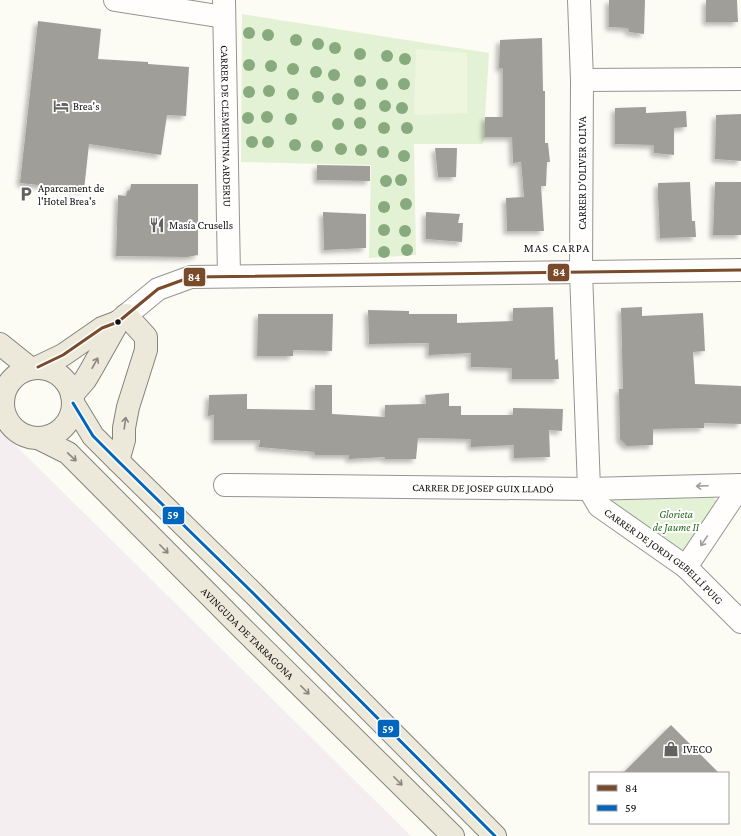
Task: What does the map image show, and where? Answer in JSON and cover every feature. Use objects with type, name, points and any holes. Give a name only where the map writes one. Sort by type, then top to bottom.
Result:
[{"type":"main road","points":[[122,319],[73,399],[71,415],[65,426],[44,438],[32,438],[22,434],[12,427],[6,418],[1,399],[10,380],[19,373],[62,355],[102,328],[122,319]]},
{"type":"main road","points":[[118,461],[124,440],[124,428],[128,407],[146,350],[146,337],[122,319]]},
{"type":"main road","points":[[0,344],[34,368],[46,368],[60,375],[70,388],[73,399],[93,436],[254,594],[495,836]]},
{"type":"main road","name":"AVINGUDA DE TARRAGONA","points":[[38,438],[68,453],[290,676],[453,836]]},
{"type":"street","points":[[116,0],[224,8]]},
{"type":"street","name":"CARRER D'OLIVER OLIVA","points":[[579,0],[582,80],[581,272],[590,489]]},
{"type":"street","name":"CARRER DE CLEMENTINA ARDERIU","points":[[224,8],[229,276]]},
{"type":"street","points":[[582,80],[741,79]]},
{"type":"street","points":[[122,319],[158,290],[191,278],[229,276],[741,270]]},
{"type":"street","name":"CARRER DE JOSEP GUIX LLADÓ","points":[[225,485],[590,489],[741,485]]},
{"type":"street","points":[[686,567],[741,485]]},
{"type":"street","name":"CARRER DE JORDI GEBELLÍ PUIG","points":[[590,489],[599,506],[686,567],[741,622]]},
{"type":"shaded area","points":[[0,430],[411,836],[0,836]]},
{"type":"green space","points":[[242,14],[489,53],[485,137],[483,144],[414,144],[416,255],[369,258],[371,165],[241,162]]},
{"type":"green space","points":[[416,49],[467,53],[467,113],[414,115]]},
{"type":"green space","name":"Glorieta de Jaume II","points":[[713,496],[718,502],[684,550],[677,551],[613,504],[613,499]]},
{"type":"building","points":[[609,0],[645,0],[644,34],[629,32],[628,28],[609,27]]},
{"type":"building","points":[[706,0],[737,0],[738,22],[706,22]]},
{"type":"building","points":[[38,21],[101,29],[98,59],[148,62],[148,64],[189,67],[186,116],[167,115],[161,155],[89,144],[84,190],[20,183]]},
{"type":"building","points":[[542,38],[543,91],[545,91],[545,143],[548,143],[550,162],[547,162],[546,186],[541,186],[544,231],[507,231],[506,198],[524,197],[521,162],[513,163],[512,137],[485,137],[485,117],[503,117],[503,68],[499,68],[500,40]]},
{"type":"building","points":[[646,107],[646,113],[686,111],[687,127],[674,128],[674,155],[654,153],[654,145],[615,144],[615,108]]},
{"type":"building","points":[[741,114],[741,161],[715,159],[716,115]]},
{"type":"building","points":[[435,148],[457,148],[456,177],[438,177]]},
{"type":"building","points":[[317,165],[370,166],[370,181],[317,180]]},
{"type":"building","points":[[690,182],[692,221],[695,221],[696,237],[660,238],[658,183]]},
{"type":"building","points":[[715,182],[741,182],[741,235],[713,235]]},
{"type":"building","name":"Masía Crusells","points":[[131,184],[198,184],[198,255],[187,257],[116,256],[118,195],[126,196],[127,191],[130,190]]},
{"type":"building","points":[[323,212],[366,214],[366,248],[324,250]]},
{"type":"building","points":[[426,212],[460,214],[458,223],[463,223],[462,242],[426,239]]},
{"type":"building","points":[[553,307],[555,360],[558,359],[559,379],[512,379],[512,368],[471,367],[471,353],[429,355],[429,343],[369,344],[368,310],[409,311],[409,314],[457,314],[457,323],[513,321],[513,308]]},
{"type":"building","points":[[642,307],[642,316],[703,313],[705,351],[693,352],[695,384],[741,386],[741,424],[704,423],[704,428],[653,429],[653,445],[627,446],[620,439],[619,389],[623,389],[621,308]]},
{"type":"building","points":[[258,314],[333,314],[332,351],[293,350],[293,356],[257,356]]},
{"type":"building","points":[[315,385],[332,385],[332,414],[385,417],[385,405],[426,404],[425,395],[449,393],[449,406],[461,406],[461,415],[513,415],[513,408],[563,409],[562,431],[549,430],[550,457],[514,458],[514,445],[471,447],[471,439],[418,438],[416,459],[385,459],[385,457],[349,459],[349,455],[315,455],[314,452],[259,447],[260,440],[214,440],[214,415],[208,416],[209,395],[247,394],[247,409],[315,410]]},
{"type":"building","name":"IVECO","points":[[671,725],[718,772],[624,772]]},
{"type":"transit line","name":"84","points":[[38,367],[63,355],[102,328],[118,322],[158,289],[191,277],[741,270]]},
{"type":"transit line","name":"59","points":[[73,403],[93,436],[254,594],[495,836]]},
{"type":"place","name":"Brea's","points":[[61,106]]},
{"type":"place","name":"Aparcament de l'Hotel Brea's","points":[[26,194]]},
{"type":"place","name":"Masía Crusells","points":[[157,225]]},
{"type":"place","name":"IVECO","points":[[671,749]]},
{"type":"district","name":"MAS CARPA","points":[[557,248]]}]
